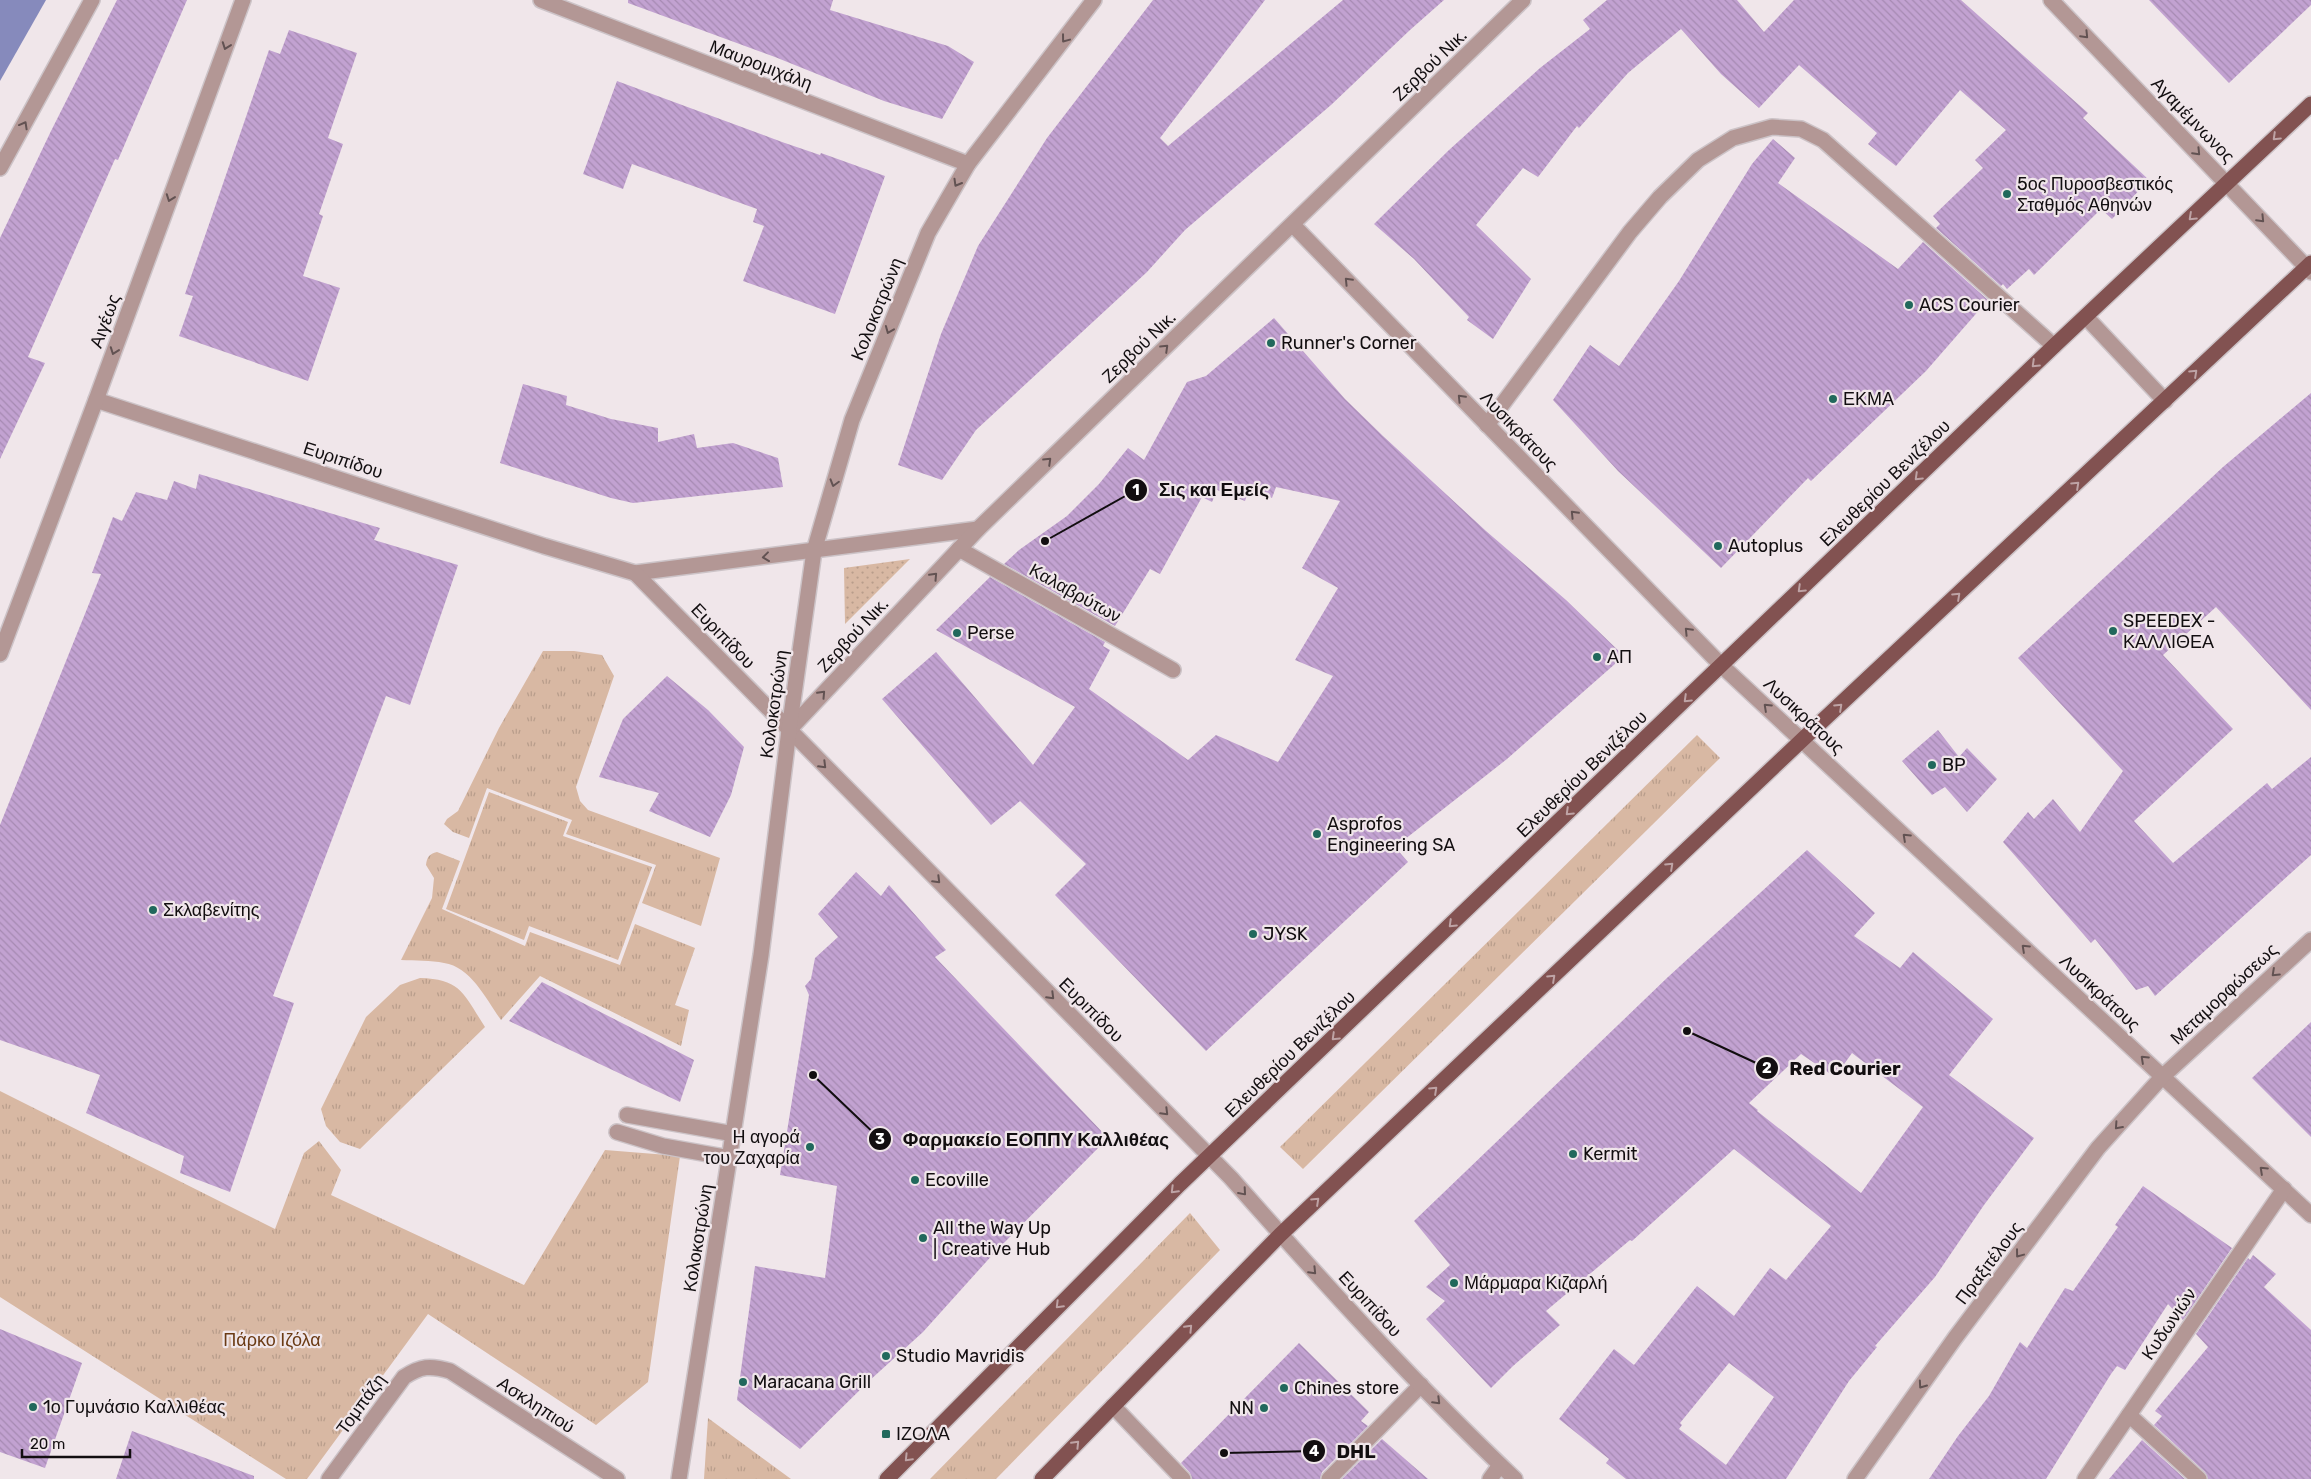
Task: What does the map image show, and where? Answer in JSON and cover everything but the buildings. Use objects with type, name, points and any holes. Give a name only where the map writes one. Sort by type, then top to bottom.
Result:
[{"type":"main road","name":"Ελευθερίου Βενιζέλου","points":[[887,1479],[1180,1184],[2054,346],[2311,104]]},
{"type":"main road","points":[[1042,1479],[1280,1235],[1802,740],[2165,400],[2310,268]]},
{"type":"street","points":[[0,168],[92,0]]},
{"type":"street","name":"Αιγέως","points":[[0,654],[96,400],[243,0]]},
{"type":"street","name":"Μαυρομιχάλη","points":[[541,0],[968,164]]},
{"type":"street","name":"Κολοκοτρώνη","points":[[679,1479],[761,955],[789,730],[814,551],[852,420],[928,233],[968,164],[1094,0]]},
{"type":"street","name":"Ζερβού Νικ.","points":[[789,730],[978,530],[1523,0]]},
{"type":"street","name":"Αγαμέμνωνος","points":[[2051,0],[2310,268]]},
{"type":"street","points":[[1487,424],[1630,232],[1660,196],[1705,156],[1733,138],[1772,127],[1802,129],[1823,140],[2054,346]]},
{"type":"street","name":"Λυσικράτους","points":[[1293,225],[1722,666],[2311,1215]]},
{"type":"street","points":[[2086,316],[2165,400]]},
{"type":"street","name":"Ευριπίδου","points":[[96,400],[544,546],[635,573],[978,530]]},
{"type":"street","name":"Καλαβρύτων","points":[[959,549],[1173,670]]},
{"type":"street","name":"Ευριπίδου","points":[[635,573],[1210,1157],[1280,1235],[1422,1386],[1515,1479]]},
{"type":"street","name":"Μεταμορφώσεως","points":[[2162,1076],[2311,940]]},
{"type":"street","name":"Πραξιτέλους","points":[[1855,1479],[1955,1338],[2098,1148],[2162,1076]]},
{"type":"street","points":[[627,1115],[734,1134]]},
{"type":"street","points":[[617,1132],[663,1146],[730,1158]]},
{"type":"street","name":"Κυδωνιών","points":[[2085,1479],[2284,1189]]},
{"type":"street","name":"Τομπάζη","points":[[329,1479],[404,1377],[416,1369],[434,1366]]},
{"type":"street","name":"Ασκληπιού","points":[[434,1366],[450,1371],[617,1479]]},
{"type":"street","points":[[1329,1479],[1422,1386]]},
{"type":"street","points":[[1113,1406],[1183,1479]]},
{"type":"street","points":[[2129,1415],[2199,1479]]},
{"type":"street","points":[[1490,1479],[1500,1465]]},
{"type":"green space","points":[[910,559],[845,624],[844,568]]},
{"type":"green space","points":[[543,651],[574,651],[602,655],[614,676],[576,787],[580,801],[588,810],[720,858],[701,926],[642,903],[656,865],[566,834],[572,820],[487,788],[469,838],[453,832],[444,824],[447,819],[458,811],[499,728]]},
{"type":"green space","points":[[1697,735],[1720,758],[1303,1169],[1280,1147]]},
{"type":"green space","points":[[489,792],[568,822],[563,836],[652,867],[618,960],[529,926],[524,940],[446,909]]},
{"type":"green space","points":[[437,852],[460,861],[442,909],[525,946],[530,932],[620,965],[635,924],[695,948],[675,1005],[689,1010],[681,1046],[540,976],[501,1020],[477,985],[470,977],[454,966],[439,962],[401,960],[432,898],[434,878],[426,865],[429,856]]},
{"type":"green space","points":[[420,978],[445,982],[460,991],[485,1027],[360,1149],[340,1142],[326,1126],[321,1109],[366,1017],[400,985]]},
{"type":"green space","name":"Πάρκο Ιζόλα","points":[[0,1091],[275,1229],[304,1153],[319,1141],[341,1170],[331,1195],[524,1285],[605,1150],[680,1156],[648,1382],[596,1425],[428,1314],[307,1479],[286,1479],[0,1297]]},
{"type":"green space","points":[[1190,1213],[1220,1250],[996,1479],[930,1479]]},
{"type":"green space","points":[[708,1418],[791,1479],[704,1479]]},
{"type":"water","points":[[0,0],[46,0],[0,81]]},
{"type":"place","name":"5ος Πυροσβεστικός Σταθμός Αθηνών","points":[[2007,194]]},
{"type":"place","name":"ACS Courier","points":[[1909,305]]},
{"type":"place","name":"Runner's Corner","points":[[1271,343]]},
{"type":"place","name":"ΕΚΜΑ","points":[[1833,399]]},
{"type":"place","name":"Σις και Εμείς","points":[[1045,541]]},
{"type":"place","name":"Autoplus","points":[[1718,546]]},
{"type":"place","name":"SPEEDEX - ΚΑΛΛΙΘΕΑ","points":[[2113,631]]},
{"type":"place","name":"Perse","points":[[957,633]]},
{"type":"place","name":"ΑΠ","points":[[1597,657]]},
{"type":"place","name":"BP","points":[[1932,765]]},
{"type":"place","name":"Asprofos Engineering SA","points":[[1317,834]]},
{"type":"place","name":"Σκλαβενίτης","points":[[153,910]]},
{"type":"place","name":"JYSK","points":[[1253,934]]},
{"type":"place","name":"Red Courier","points":[[1687,1031]]},
{"type":"place","name":"Φαρμακείο ΕΟΠΠΥ Καλλιθέας","points":[[813,1075]]},
{"type":"place","name":"Η αγορά του Ζαχαρία","points":[[810,1147]]},
{"type":"place","name":"Kermit","points":[[1573,1154]]},
{"type":"place","name":"Ecoville","points":[[915,1180]]},
{"type":"place","name":"All the Way Up | Creative Hub","points":[[923,1238]]},
{"type":"place","name":"Μάρμαρα Κιζαρλή","points":[[1454,1283]]},
{"type":"place","name":"Studio Mavridis","points":[[886,1356]]},
{"type":"place","name":"Maracana Grill","points":[[743,1382]]},
{"type":"place","name":"Chines store","points":[[1284,1388]]},
{"type":"place","name":"1ο Γυμνάσιο Καλλιθέας","points":[[33,1407]]},
{"type":"place","name":"NN","points":[[1264,1408]]},
{"type":"place","name":"ΙΖΟΛΑ","points":[[886,1434]]},
{"type":"place","name":"DHL","points":[[1224,1453]]}]
